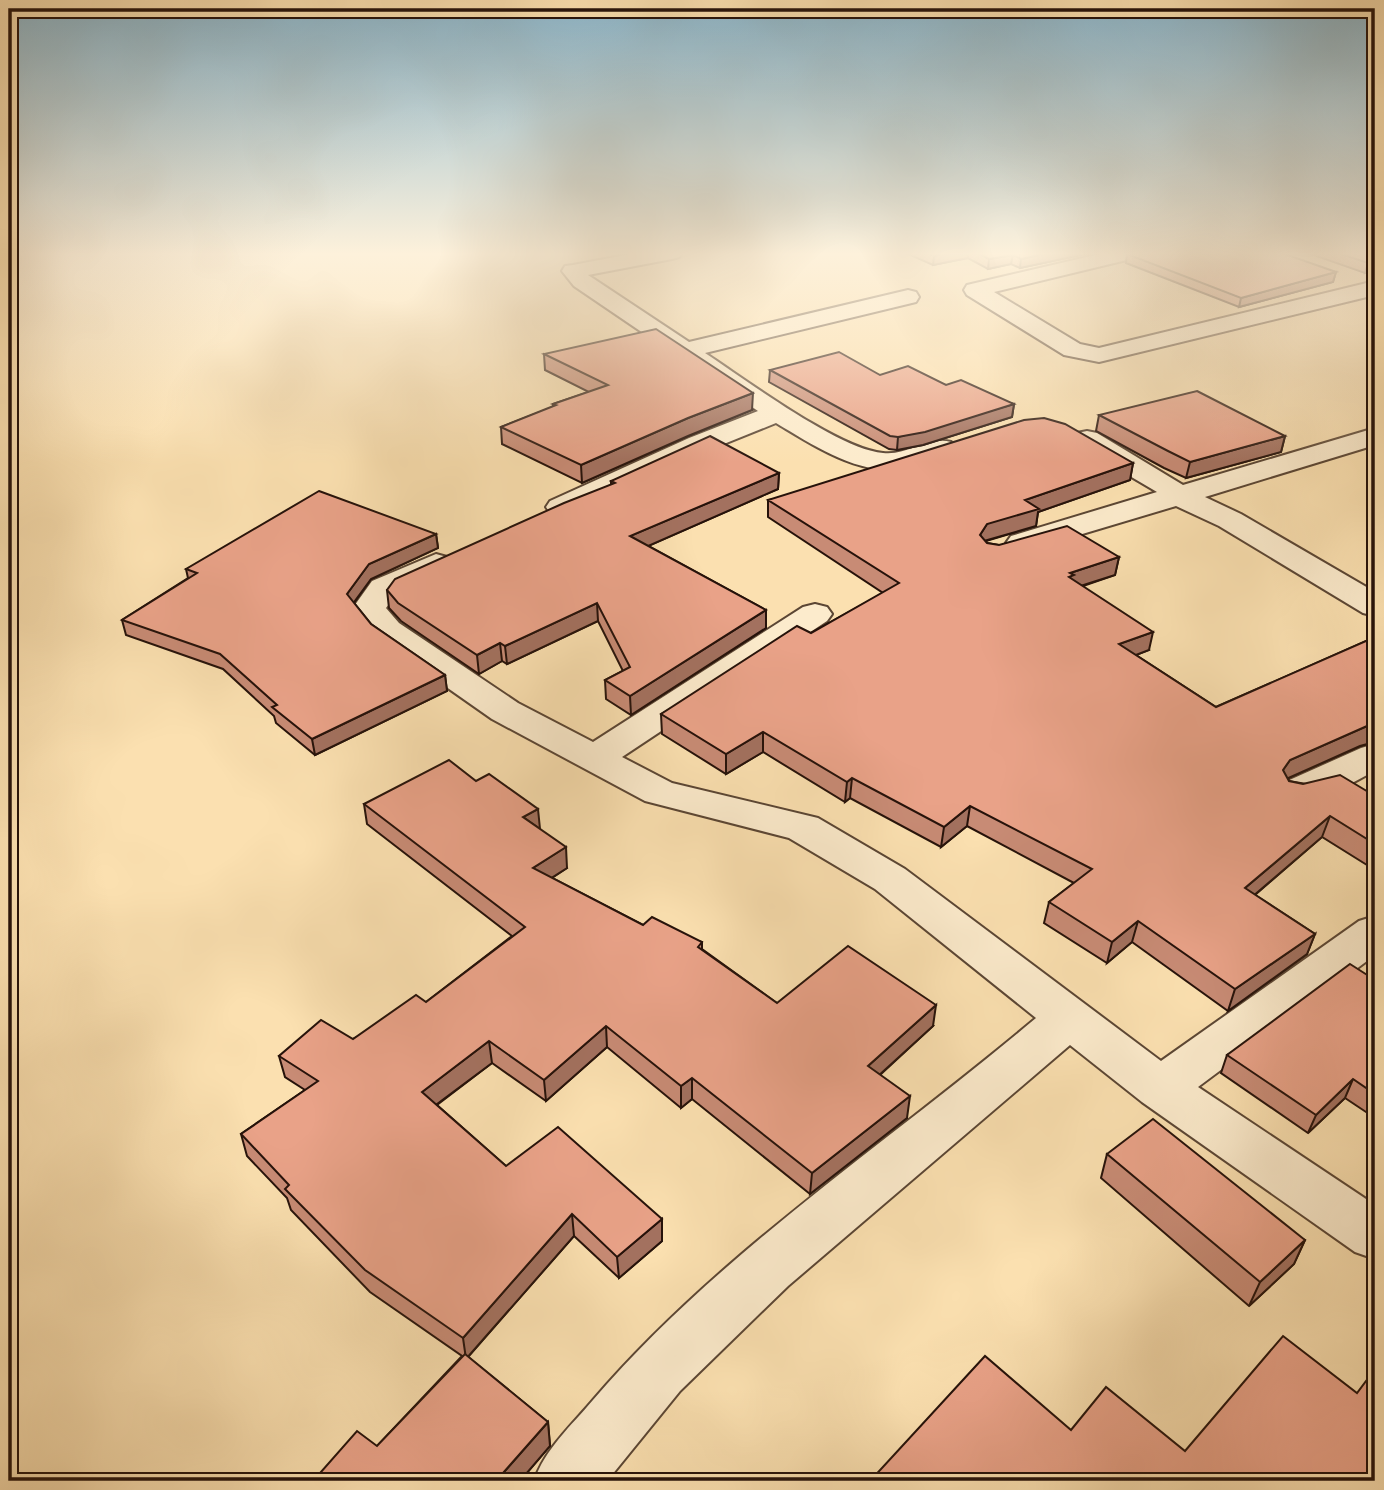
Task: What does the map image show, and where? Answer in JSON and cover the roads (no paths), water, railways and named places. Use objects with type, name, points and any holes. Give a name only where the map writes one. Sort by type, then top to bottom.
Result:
[{"type":"street","points":[[644,323],[778,413],[842,449],[880,461],[900,462],[968,440]]},
{"type":"street","points":[[685,350],[801,323]]},
{"type":"street","points":[[1028,323],[1073,350],[1099,355],[1231,323]]},
{"type":"street","points":[[535,519],[699,444],[778,413]]},
{"type":"street","points":[[1063,429],[1115,454],[1179,496],[1230,520],[1375,606]]},
{"type":"street","points":[[996,551],[1375,436]]},
{"type":"street","points":[[472,548],[384,589],[369,609],[387,630],[505,711],[659,792],[803,828],[890,879],[1160,1087],[1375,1235]]},
{"type":"street","points":[[594,758],[815,614]]},
{"type":"street","points":[[1299,791],[1375,756]]},
{"type":"street","points":[[1160,1087],[1375,932]]},
{"type":"street","points":[[566,1481],[658,1370],[768,1268],[990,1086],[1070,1016]]}]
